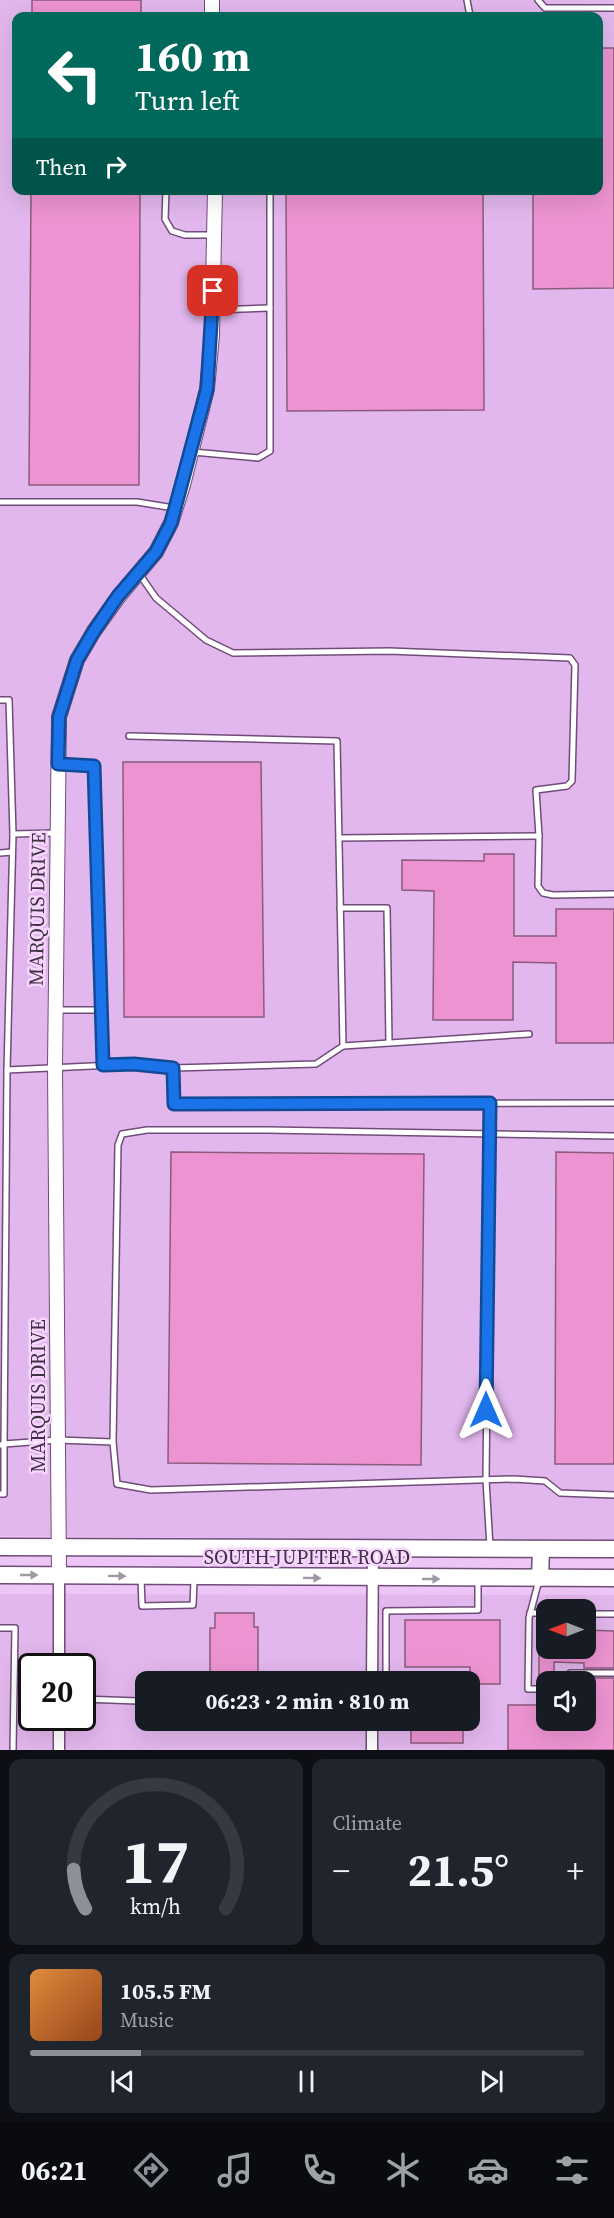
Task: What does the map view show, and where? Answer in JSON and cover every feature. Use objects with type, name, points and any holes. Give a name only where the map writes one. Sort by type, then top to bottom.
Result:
[{"type":"main road","name":"SOUTH JUPITER ROAD","points":[[0,1547],[614,1549]]},
{"type":"main road","points":[[540,1578],[541,1549]]},
{"type":"main road","name":"SOUTH JUPITER ROAD","points":[[0,1575],[373,1579],[614,1578]]},
{"type":"street","name":"MARQUIS DRIVE","points":[[59,1653],[55,1066],[59,717],[77,660],[94,631],[156,552],[176,508],[207,389],[213,310],[215,195]]},
{"type":"street","points":[[372,1671],[373,1548]]},
{"type":"street","points":[[59,1731],[59,1750]]},
{"type":"street","points":[[372,1731],[372,1750]]},
{"type":"lane","points":[[538,0],[545,8],[614,8]]},
{"type":"lane","points":[[166,195],[165,219],[172,231],[185,235],[215,235]]},
{"type":"lane","points":[[191,452],[258,458],[270,452],[270,195]]},
{"type":"lane","points":[[213,310],[270,308]]},
{"type":"lane","points":[[0,502],[137,502],[176,508]]},
{"type":"lane","points":[[139,573],[156,598],[206,640],[233,653],[389,651],[570,658],[575,665],[572,781],[567,786],[536,790],[539,836],[538,886],[543,893],[614,894]]},
{"type":"lane","points":[[0,700],[9,700],[13,834],[3,1183],[2,1444],[4,1494],[0,1494]]},
{"type":"lane","points":[[129,736],[337,741],[343,1046]]},
{"type":"lane","points":[[58,764],[94,766],[103,1065]]},
{"type":"lane","points":[[13,834],[57,833]]},
{"type":"lane","points":[[339,838],[539,836]]},
{"type":"lane","points":[[0,853],[12,852]]},
{"type":"lane","points":[[340,908],[387,908],[389,1043]]},
{"type":"lane","points":[[0,961],[9,961]]},
{"type":"lane","points":[[56,1010],[102,1010]]},
{"type":"lane","points":[[7,1070],[134,1064],[173,1068],[316,1064],[343,1046],[529,1034]]},
{"type":"lane","points":[[173,1068],[174,1104],[614,1103]]},
{"type":"lane","points":[[490,1103],[486,1480],[490,1548]]},
{"type":"lane","points":[[614,1136],[147,1130],[122,1134],[118,1145],[113,1442],[117,1484],[151,1490],[486,1480],[545,1481],[560,1493],[614,1494]]},
{"type":"lane","points":[[2,1444],[58,1440],[113,1442]]},
{"type":"lane","points":[[141,1576],[142,1606],[194,1605],[194,1577]]},
{"type":"lane","points":[[536,1689],[528,1689],[530,1613],[540,1578]]},
{"type":"lane","points":[[386,1671],[386,1611],[478,1610],[478,1579]]},
{"type":"lane","points":[[530,1613],[536,1613]]},
{"type":"lane","points":[[596,1614],[614,1614]]},
{"type":"lane","points":[[0,1628],[15,1628],[13,1750]]},
{"type":"lane","points":[[596,1673],[614,1673]]},
{"type":"lane","points":[[96,1700],[135,1701]]},
{"type":"shaded area","points":[[0,0],[614,0],[614,1541],[0,1536]]},
{"type":"shaded area","points":[[0,1594],[614,1595],[614,1750],[0,1750]]},
{"type":"building","points":[[32,0],[141,0],[141,12],[32,12]]},
{"type":"building","points":[[603,48],[614,48],[614,288],[533,289],[533,195],[603,195]]},
{"type":"building","points":[[31,195],[140,195],[139,485],[29,485]]},
{"type":"building","points":[[286,195],[483,195],[484,410],[287,411]]},
{"type":"building","points":[[123,762],[261,762],[264,1017],[124,1017]]},
{"type":"building","points":[[484,854],[514,854],[514,936],[556,936],[556,909],[614,909],[614,1043],[556,1043],[556,963],[513,962],[513,1020],[433,1020],[434,891],[402,890],[402,860],[484,861]]},
{"type":"building","points":[[171,1152],[424,1154],[421,1465],[168,1463]]},
{"type":"building","points":[[556,1152],[614,1153],[614,1464],[555,1464]]},
{"type":"building","points":[[215,1613],[254,1613],[254,1627],[258,1627],[258,1671],[210,1671],[210,1628],[215,1628]]},
{"type":"building","points":[[405,1620],[500,1620],[500,1684],[480,1684],[480,1671],[470,1671],[470,1667],[405,1667]]},
{"type":"building","points":[[596,1630],[614,1631],[614,1668],[584,1668],[584,1663],[554,1662],[554,1671],[539,1671],[539,1659],[596,1659]]},
{"type":"building","points":[[596,1678],[614,1678],[614,1750],[508,1750],[508,1705],[536,1705],[536,1731],[596,1731]]},
{"type":"building","points":[[411,1731],[463,1731],[463,1743],[411,1743]]},
{"type":"route","points":[[213,291],[207,389],[171,523],[156,552],[118,596],[77,660],[59,717],[58,764],[94,766],[103,1065],[134,1064],[173,1068],[174,1104],[490,1103],[486,1410]]}]
